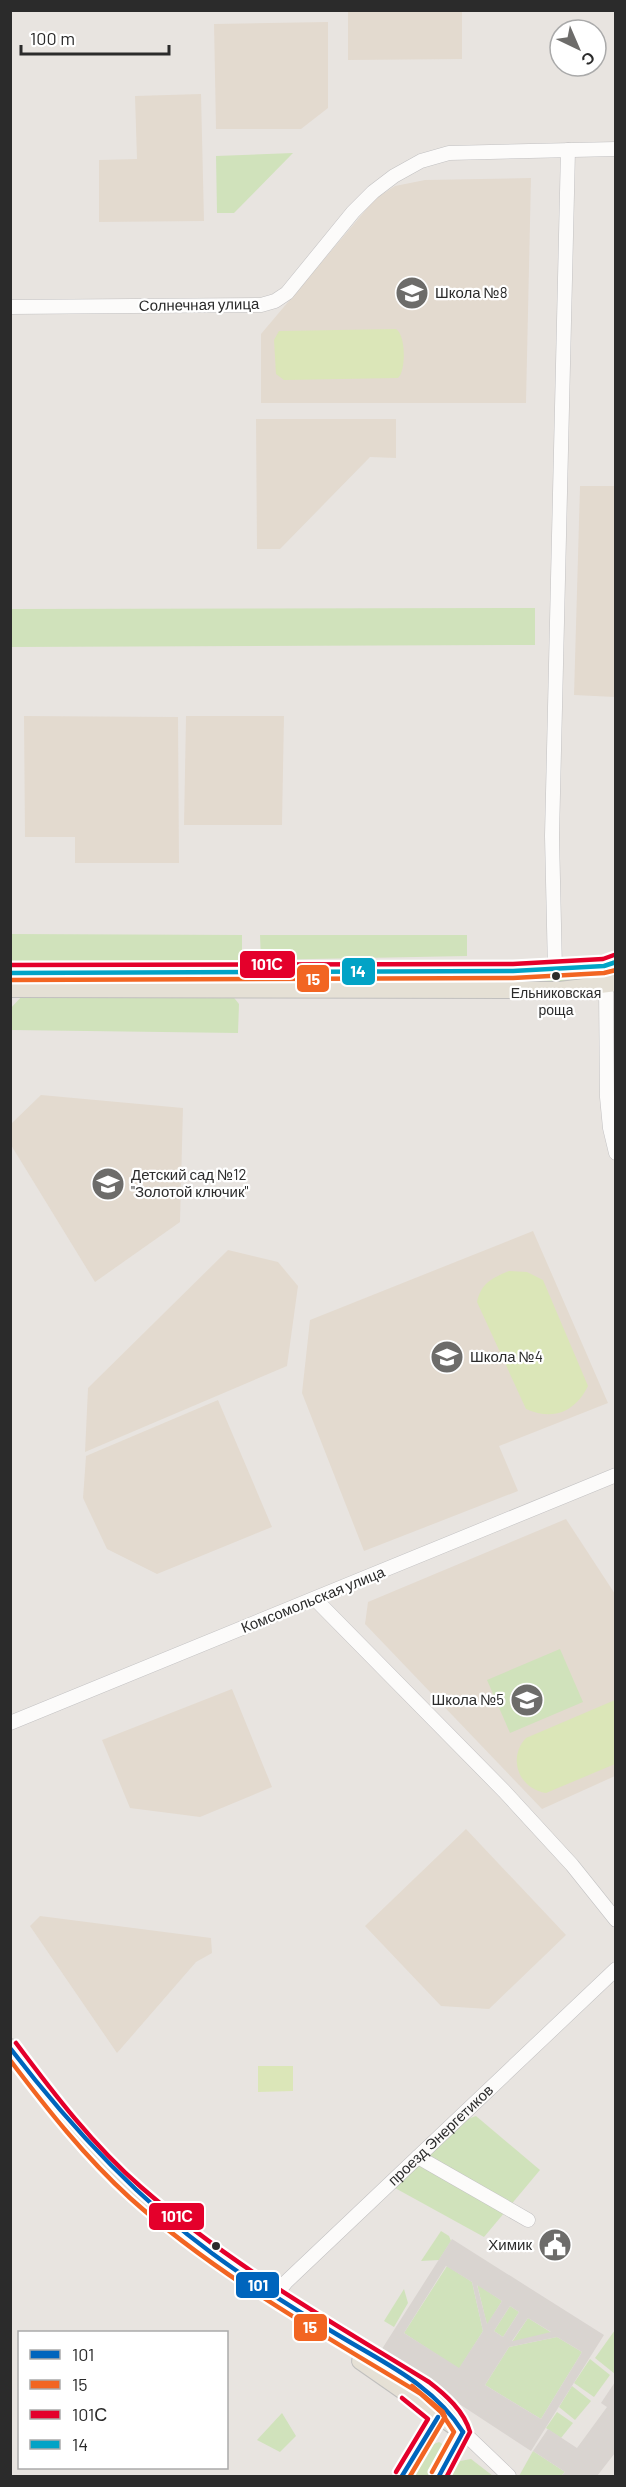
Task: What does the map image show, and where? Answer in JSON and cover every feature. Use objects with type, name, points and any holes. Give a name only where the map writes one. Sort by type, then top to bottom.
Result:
[{"type":"main road","points":[[10,973],[555,970],[610,964],[611,985],[525,990],[10,989]]},
{"type":"main road","points":[[10,2047],[93,2164],[160,2219],[205,2261],[424,2388],[454,2415],[463,2432]]},
{"type":"main road","points":[[10,2065],[65,2127]]},
{"type":"main road","points":[[272,2300],[463,2432]]},
{"type":"main road","points":[[402,2476],[438,2416]]},
{"type":"main road","points":[[439,2476],[463,2432]]},
{"type":"street","name":"Солнечная улица","points":[[10,307],[261,305],[274,301],[286,293],[353,212],[373,192],[394,176],[422,161],[449,153],[615,149]]},
{"type":"street","points":[[555,970],[553,821],[568,150]]},
{"type":"street","points":[[611,985],[607,1097],[615,1153]]},
{"type":"street","name":"Комсомольская улица","points":[[10,1723],[615,1475]]},
{"type":"street","points":[[315,1599],[504,1791],[577,1870],[615,1920]]},
{"type":"street","name":"проезд Энергетиков","points":[[272,2300],[286,2282],[615,1969]]},
{"type":"street","points":[[418,2157],[528,2220]]},
{"type":"street","points":[[463,2432],[508,2476]]},
{"type":"shaded area","points":[[348,11],[462,11],[462,59],[348,60]]},
{"type":"shaded area","points":[[328,22],[328,108],[301,129],[216,129],[214,24]]},
{"type":"shaded area","points":[[201,94],[204,221],[99,222],[99,160],[137,159],[135,96]]},
{"type":"shaded area","name":"Школа №8","points":[[531,178],[526,403],[261,403],[261,334],[375,199],[395,186],[425,180]]},
{"type":"shaded area","points":[[256,419],[396,419],[396,458],[370,457],[280,549],[257,549]]},
{"type":"shaded area","points":[[580,486],[615,486],[615,697],[574,695]]},
{"type":"shaded area","points":[[24,716],[178,717],[179,863],[75,863],[75,837],[25,837]]},
{"type":"shaded area","points":[[186,716],[284,716],[282,825],[184,825]]},
{"type":"shaded area","name":"Детский сад №12 \"Золотой ключик\"","points":[[41,1095],[183,1108],[180,1222],[95,1282],[11,1145],[11,1124]]},
{"type":"shaded area","name":"Школа №4","points":[[533,1231],[608,1403],[499,1446],[518,1491],[364,1551],[302,1393],[310,1320]]},
{"type":"shaded area","points":[[228,1250],[278,1262],[298,1286],[287,1366],[85,1452],[88,1388]]},
{"type":"shaded area","points":[[218,1400],[272,1527],[157,1574],[107,1549],[83,1498],[86,1456]]},
{"type":"shaded area","name":"Школа №5","points":[[566,1519],[615,1594],[615,1776],[542,1809],[365,1624],[368,1602]]},
{"type":"shaded area","points":[[232,1689],[272,1787],[200,1817],[130,1808],[102,1740]]},
{"type":"shaded area","points":[[466,1829],[566,1935],[489,2009],[441,2006],[365,1926]]},
{"type":"shaded area","points":[[40,1916],[211,1938],[212,1953],[196,1962],[117,2053],[30,1926]]},
{"type":"shaded area","points":[[452,2239],[604,2335],[531,2451],[380,2352]],"holes":[[[446,2266],[472,2282],[483,2331],[459,2368],[404,2333]],[[477,2285],[502,2301],[487,2324]],[[510,2306],[519,2312],[503,2337],[494,2331]],[[528,2318],[551,2332],[512,2341]],[[557,2337],[582,2352],[541,2419],[485,2385],[509,2347]]]},
{"type":"shaded area","points":[[615,2382],[615,2453],[597,2476],[561,2476],[565,2472],[533,2451],[548,2429],[577,2448],[607,2407],[601,2403]]},
{"type":"green space","points":[[293,153],[234,213],[217,213],[216,156]]},
{"type":"green space","points":[[396,329],[402,338],[404,353],[401,374],[398,378],[284,380],[276,374],[274,340],[279,331]]},
{"type":"green space","points":[[535,608],[535,645],[11,647],[11,609]]},
{"type":"green space","points":[[10,934],[242,935],[242,960],[11,965]]},
{"type":"green space","points":[[260,935],[467,935],[467,956],[261,960]]},
{"type":"green space","points":[[591,975],[591,980],[519,984],[518,979]]},
{"type":"green space","points":[[509,978],[510,983],[255,984],[254,979]]},
{"type":"green space","points":[[231,994],[239,1004],[238,1033],[11,1030],[10,1009],[23,995]]},
{"type":"green space","points":[[509,1271],[527,1272],[543,1280],[588,1386],[577,1402],[562,1412],[545,1414],[526,1409],[477,1302],[481,1290],[488,1282]]},
{"type":"green space","points":[[560,1649],[583,1702],[510,1733],[487,1680]]},
{"type":"green space","points":[[615,1700],[615,1764],[546,1793],[529,1786],[523,1779],[517,1763],[517,1754],[526,1738]]},
{"type":"green space","points":[[258,2066],[293,2066],[293,2091],[258,2092]]},
{"type":"green space","points":[[476,2116],[540,2170],[484,2237],[395,2188],[462,2121]]},
{"type":"green space","points":[[441,2231],[449,2236],[451,2241],[439,2260],[421,2261]]},
{"type":"green space","points":[[447,2266],[472,2282],[483,2331],[459,2369],[404,2333]]},
{"type":"green space","points":[[477,2284],[502,2301],[487,2325]]},
{"type":"green space","points":[[404,2289],[408,2303],[394,2327],[384,2321]]},
{"type":"green space","points":[[510,2306],[519,2312],[503,2337],[494,2331]]},
{"type":"green space","points":[[528,2318],[552,2333],[512,2342]]},
{"type":"green space","points":[[615,2330],[615,2374],[595,2358]]},
{"type":"green space","points":[[557,2337],[582,2352],[541,2419],[485,2385],[509,2347]]},
{"type":"green space","points":[[590,2359],[610,2375],[594,2397],[574,2383]]},
{"type":"green space","points":[[572,2386],[591,2401],[575,2420],[559,2407]]},
{"type":"green space","points":[[557,2412],[573,2423],[561,2438],[546,2428]]},
{"type":"green space","points":[[282,2413],[296,2436],[280,2452],[257,2440]]},
{"type":"green space","points":[[439,2442],[444,2445],[445,2454],[431,2476],[411,2476],[431,2445]]},
{"type":"green space","points":[[533,2451],[565,2472],[561,2476],[519,2476]]},
{"type":"green space","points":[[471,2459],[493,2476],[448,2476],[460,2461]]},
{"type":"transit line","name":"101С","points":[[10,965],[513,964],[603,959],[614,955]]},
{"type":"transit line","name":"14","points":[[10,973],[513,971],[604,966],[616,962]]},
{"type":"transit line","name":"15","points":[[10,980],[513,978],[604,973],[616,970]]},
{"type":"transit line","name":"101С","points":[[16,2043],[90,2136],[123,2171],[175,2215],[245,2266],[429,2382],[448,2398],[459,2410],[470,2432],[447,2476]]},
{"type":"transit line","name":"101","points":[[10,2048],[32,2077],[104,2158],[184,2232],[245,2277],[409,2378],[438,2402],[463,2432]]},
{"type":"transit line","name":"15","points":[[10,2060],[97,2166],[163,2226],[234,2278],[421,2394],[441,2412],[454,2432],[432,2472]]},
{"type":"transit line","name":"15","points":[[410,2476],[445,2417],[443,2412],[412,2386]]},
{"type":"transit line","name":"101С","points":[[396,2472],[428,2419],[402,2398]]},
{"type":"transit line","name":"101","points":[[402,2476],[438,2417]]},
{"type":"transit line","name":"101","points":[[439,2476],[463,2432]]},
{"type":"place","name":"Школа №8","points":[[412,293]]},
{"type":"place","name":"Ельниковская роща","points":[[556,976]]},
{"type":"place","name":"Детский сад №12 \"Золотой ключик\"","points":[[108,1184]]},
{"type":"place","name":"Школа №4","points":[[447,1357]]},
{"type":"place","name":"Школа №5","points":[[527,1700]]},
{"type":"place","name":"Химик","points":[[555,2245]]}]
